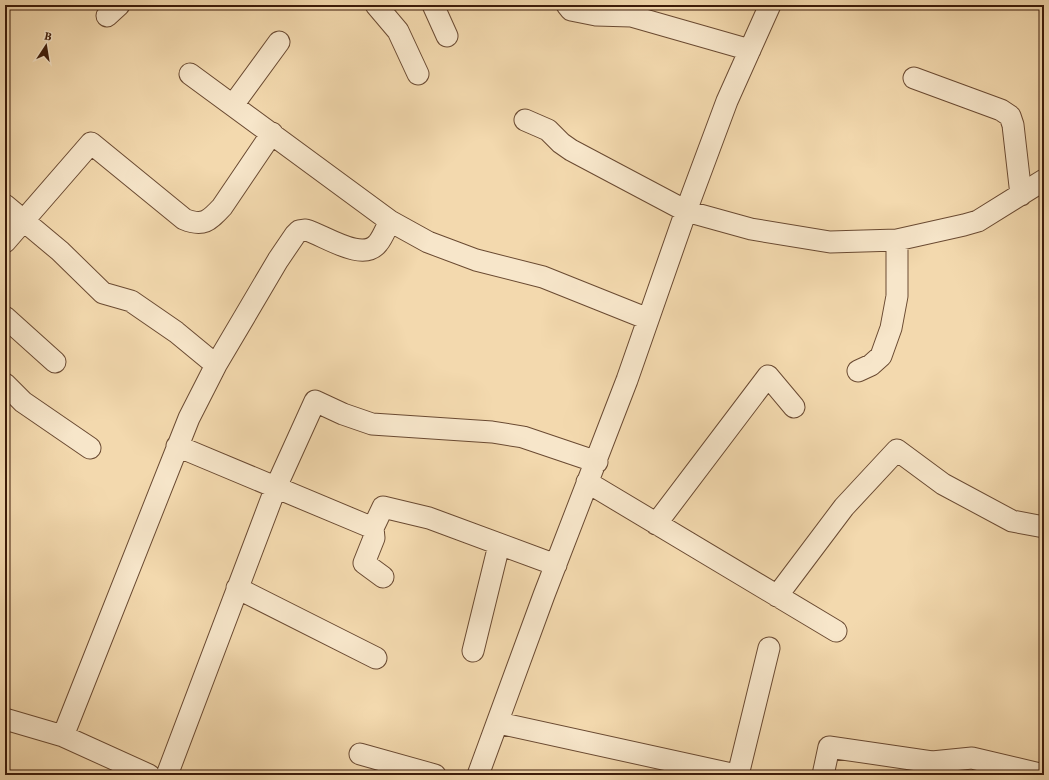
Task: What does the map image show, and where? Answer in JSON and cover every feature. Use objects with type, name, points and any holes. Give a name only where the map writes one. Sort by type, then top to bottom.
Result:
[{"type":"street","points":[[376,5],[398,31],[418,74]]},
{"type":"street","points":[[433,5],[447,36]]},
{"type":"street","points":[[567,5],[571,10],[596,14],[631,16],[750,50]]},
{"type":"street","points":[[478,775],[499,723],[587,482],[597,462],[686,211],[728,101],[770,5]]},
{"type":"street","points":[[233,104],[279,42]]},
{"type":"street","points":[[190,74],[390,220],[428,242],[476,260],[543,277],[648,319]]},
{"type":"street","points":[[914,78],[1001,110],[1010,116],[1013,125],[1021,195]]},
{"type":"street","points":[[526,120],[548,130],[561,143],[571,150],[686,211],[792,237],[830,242],[916,238],[978,221],[1044,180]]},
{"type":"street","points":[[5,242],[91,142],[184,219],[195,224],[204,223],[213,217],[222,207],[272,133]]},
{"type":"street","points":[[5,206],[60,251],[103,293],[131,301],[176,332],[216,365]]},
{"type":"street","points":[[64,736],[161,491],[177,446],[216,365],[278,260],[299,231],[311,231],[354,249],[364,251],[372,248],[378,243],[390,220]]},
{"type":"street","points":[[858,371],[870,365],[882,356],[891,328],[897,296],[897,240]]},
{"type":"street","points":[[5,317],[54,362]]},
{"type":"street","points":[[656,524],[768,376],[794,407]]},
{"type":"street","points":[[5,384],[23,402],[90,448]]},
{"type":"street","points":[[167,775],[276,486],[315,401],[343,414],[372,424],[460,430],[523,437],[597,462]]},
{"type":"street","points":[[177,446],[276,486],[373,528]]},
{"type":"street","points":[[777,596],[844,507],[897,450],[943,484],[1012,521],[1044,527]]},
{"type":"street","points":[[587,482],[836,631]]},
{"type":"street","points":[[383,577],[364,563],[374,538],[373,528],[384,507],[428,518],[556,565]]},
{"type":"street","points":[[473,651],[499,545]]},
{"type":"street","points":[[237,588],[376,658]]},
{"type":"street","points":[[499,723],[737,775],[769,648]]},
{"type":"street","points":[[5,719],[64,736],[149,775]]},
{"type":"street","points":[[823,775],[829,747],[932,762],[972,758],[1044,775]]},
{"type":"street","points":[[360,754],[435,775]]}]
